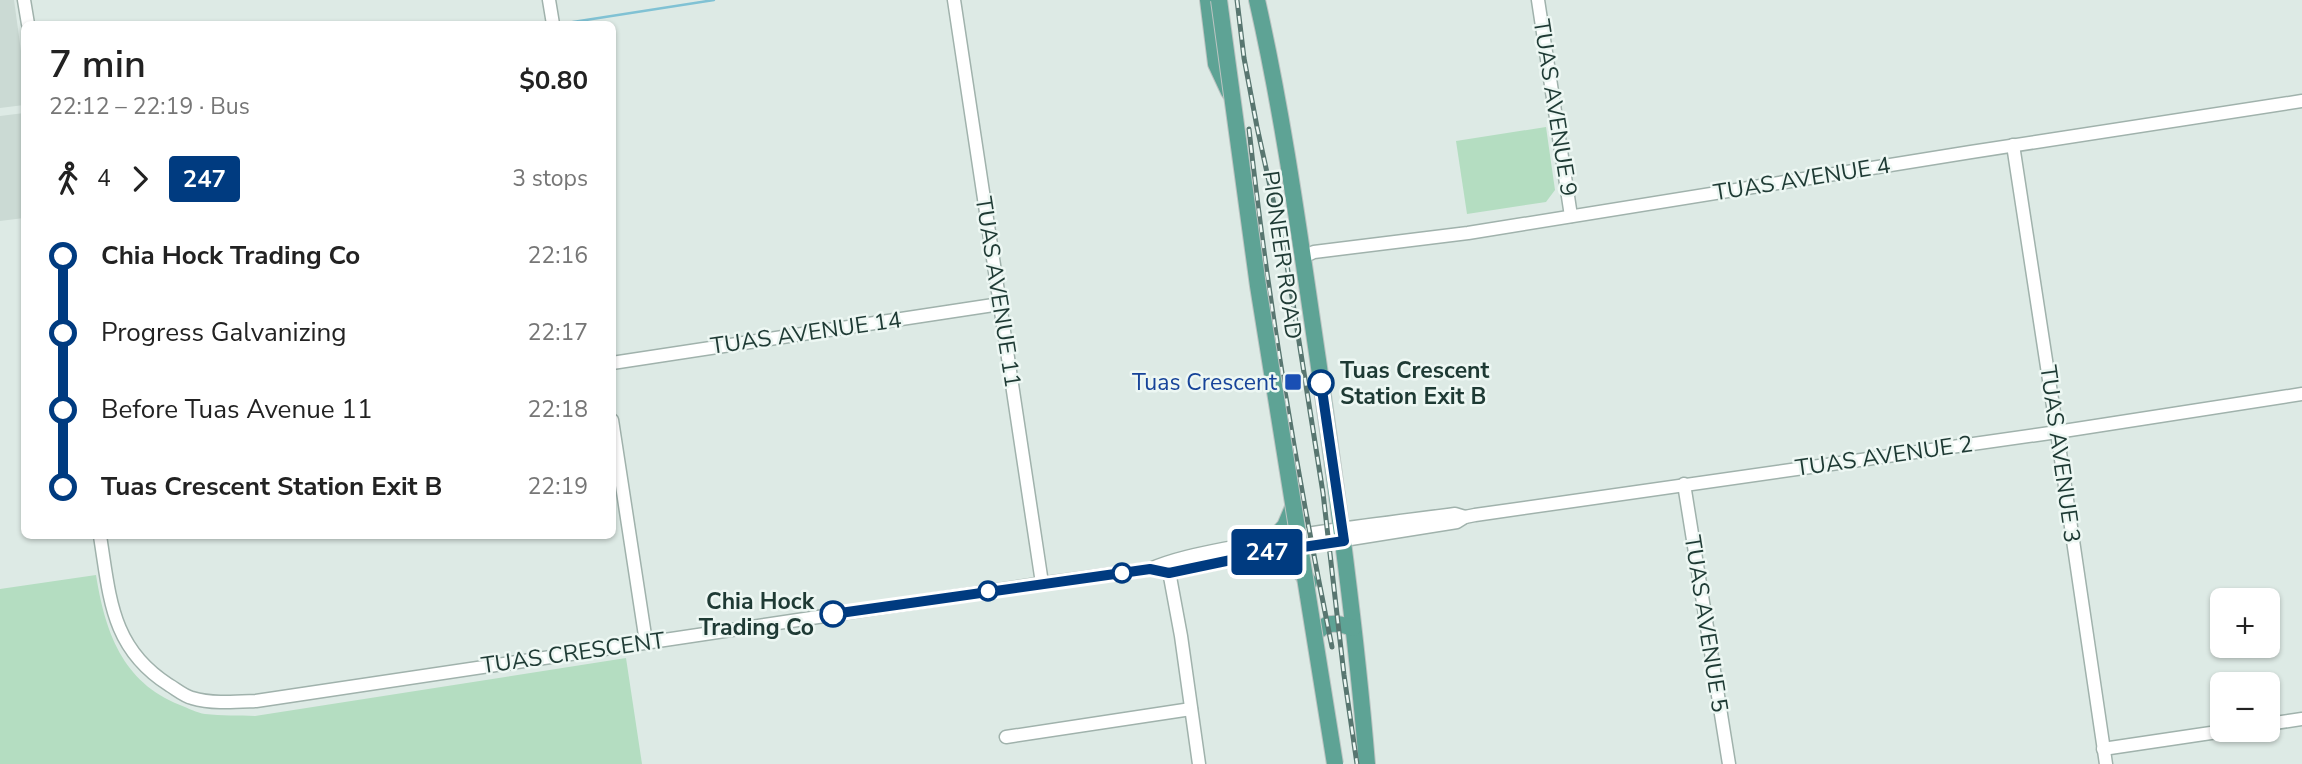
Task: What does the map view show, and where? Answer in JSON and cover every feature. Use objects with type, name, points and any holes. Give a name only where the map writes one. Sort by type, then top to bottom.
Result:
[{"type":"main road","points":[[1208,0],[1216,64],[1232,97]]},
{"type":"main road","points":[[1219,0],[1287,471],[1335,764]]},
{"type":"main road","name":"PIONEER ROAD","points":[[1225,0],[1266,315],[1342,764]]},
{"type":"main road","name":"PIONEER ROAD","points":[[1257,0],[1275,79],[1303,257],[1343,535],[1367,764]]},
{"type":"main road","points":[[1264,0],[1275,79]]},
{"type":"main road","points":[[1296,500],[1285,526],[1271,546],[1311,584]]},
{"type":"main road","points":[[1319,630],[1334,623],[1353,628]]},
{"type":"street","points":[[24,0],[27,21]]},
{"type":"street","points":[[549,0],[552,21]]},
{"type":"street","name":"TUAS AVENUE 11","points":[[954,0],[1042,583]]},
{"type":"street","name":"TUAS AVENUE 9","points":[[1538,0],[1571,216]]},
{"type":"street","name":"TUAS AVENUE 4","points":[[1303,257],[1314,252],[1468,233],[2012,145],[2302,102]]},
{"type":"street","name":"TUAS AVENUE 3","points":[[2012,145],[2106,764]]},
{"type":"street","name":"TUAS AVENUE 14","points":[[616,362],[1000,304]]},
{"type":"street","name":"TUAS AVENUE 2","points":[[1343,535],[1455,514],[1465,517],[2302,394]]},
{"type":"street","points":[[616,446],[646,642]]},
{"type":"street","name":"TUAS AVENUE 5","points":[[1684,484],[1729,764]]},
{"type":"street","name":"TUAS CRESCENT","points":[[101,539],[115,618],[124,640],[134,654],[160,679],[191,698],[222,702],[256,701],[1042,583],[1168,568],[1271,546],[1343,535]]},
{"type":"street","points":[[1168,568],[1199,764]]},
{"type":"street","points":[[1006,737],[1191,709]]},
{"type":"street","points":[[2280,722],[2302,719]]},
{"type":"street","points":[[2103,749],[2210,733]]},
{"type":"shaded area","points":[[0,0],[14,0],[21,51],[21,105],[0,108]]},
{"type":"shaded area","points":[[21,113],[21,218],[0,221],[0,116]]},
{"type":"green space","points":[[1546,127],[1555,190],[1546,202],[1467,214],[1456,141]]},
{"type":"green space","points":[[96,575],[111,635],[130,669],[160,695],[196,712],[255,716],[626,658],[642,764],[0,764],[0,589]]},
{"type":"waterway","points":[[579,21],[714,0]]},
{"type":"railway","points":[[1237,0],[1244,58],[1257,127],[1286,259],[1323,493],[1357,764]]},
{"type":"railway","points":[[1249,129],[1284,389],[1332,647]]},
{"type":"bus line","name":"247","points":[[833,614],[1150,569],[1169,573],[1269,552],[1344,541],[1321,383]]},
{"type":"place","name":"Tuas Crescent","points":[[1293,382]]},
{"type":"place","name":"Tuas Crescent Station Exit B","points":[[1321,383]]},
{"type":"place","name":"Chia Hock Trading Co","points":[[833,614]]}]
